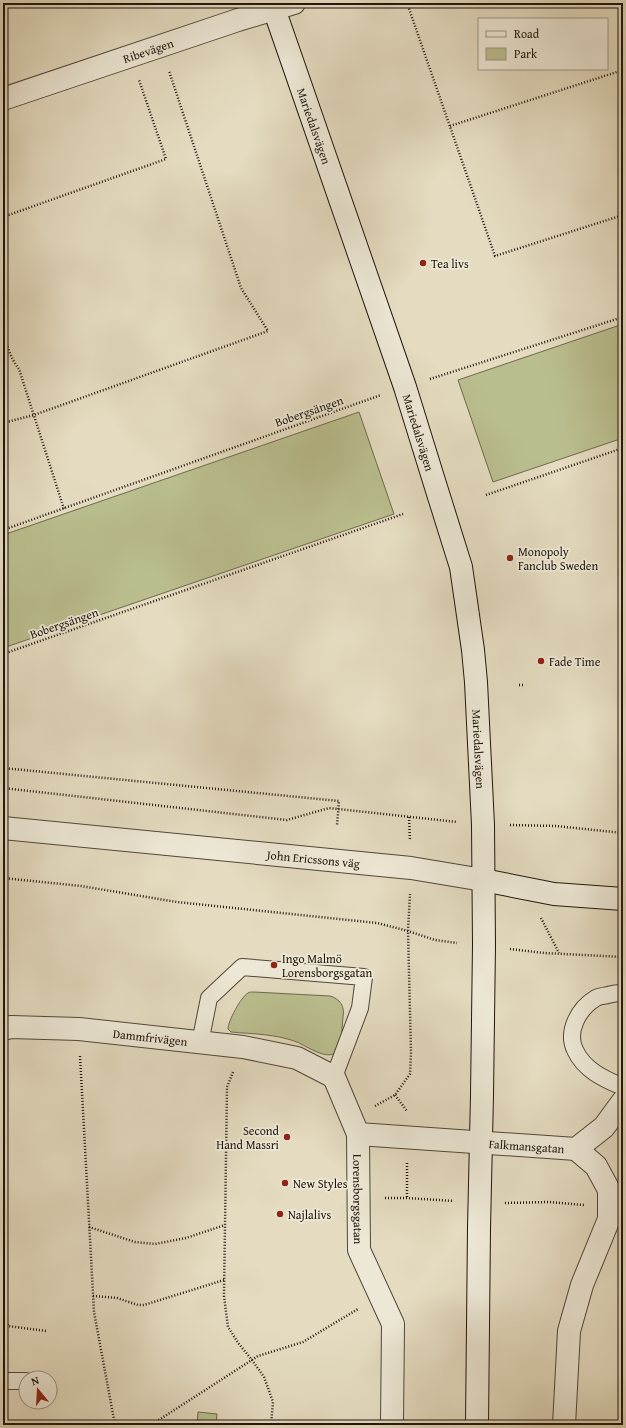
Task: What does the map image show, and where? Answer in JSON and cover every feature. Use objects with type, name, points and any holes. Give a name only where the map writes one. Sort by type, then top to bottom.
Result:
[{"type":"street","name":"Ribevägen","points":[[3,99],[280,5]]},
{"type":"street","name":"Mariedalsvägen","points":[[280,5],[405,387],[461,567],[476,682],[483,825],[483,880]]},
{"type":"street","name":"John Ericssons väg","points":[[3,828],[411,868],[554,894],[623,899]]},
{"type":"street","points":[[477,1425],[484,945],[483,880]]},
{"type":"street","name":"Dammfrivägen","points":[[3,1029],[11,1027],[79,1029],[243,1047],[297,1058],[334,1077]]},
{"type":"street","name":"Lorensborgsgatan","points":[[334,1077],[354,1126],[359,1250],[393,1324],[392,1425]]},
{"type":"street","name":"Falkmansgatan","points":[[481,1144],[576,1149],[604,1127],[623,1101]]},
{"type":"street","points":[[354,1126],[481,1144]]},
{"type":"street","points":[[564,1425],[569,1331],[582,1285],[609,1220],[609,1190],[596,1166],[576,1149]]},
{"type":"lane","points":[[200,1043],[209,998],[242,967],[364,977],[360,1008],[334,1077]]},
{"type":"lane","points":[[623,994],[618,993],[597,997],[581,1010],[572,1031],[575,1050],[587,1067],[604,1079],[623,1087]]},
{"type":"lane","points":[[3,1381],[18,1381]]},
{"type":"path","points":[[407,3],[495,256],[623,216]]},
{"type":"path","points":[[3,423],[34,415],[268,331],[241,288],[160,46]]},
{"type":"path","points":[[3,217],[166,159],[130,57]]},
{"type":"path","points":[[450,126],[623,70]]},
{"type":"path","points":[[3,316],[5,324],[4,332],[12,361],[18,369],[64,509]]},
{"type":"path","name":"Bobergsängen","points":[[3,530],[405,387],[623,317]]},
{"type":"path","points":[[486,495],[623,448]]},
{"type":"path","name":"Bobergsängen","points":[[3,654],[403,514]]},
{"type":"path","points":[[3,768],[339,801],[337,825]]},
{"type":"path","points":[[3,788],[287,820],[329,808],[409,816]]},
{"type":"path","points":[[556,826],[623,833]]},
{"type":"path","points":[[3,878],[81,886],[176,902],[377,923],[435,940],[544,953],[623,956]]},
{"type":"path","points":[[354,1126],[395,1095],[410,1074],[411,1052],[408,931]]},
{"type":"path","points":[[79,1029],[94,1312],[115,1425]]},
{"type":"path","points":[[243,1047],[227,1087],[224,1296],[228,1327],[264,1377],[273,1402],[271,1425]]},
{"type":"path","points":[[89,1227],[135,1242],[155,1244],[186,1238],[225,1225]]},
{"type":"path","points":[[93,1296],[117,1298],[138,1305],[144,1305],[224,1280]]},
{"type":"path","points":[[151,1425],[258,1356],[303,1342],[380,1295]]},
{"type":"path","points":[[3,1310],[8,1326],[46,1331]]},
{"type":"green space","points":[[623,324],[623,438],[493,482],[458,380]]},
{"type":"green space","points":[[359,412],[394,514],[3,648],[3,535]]},
{"type":"green space","points":[[249,992],[330,996],[337,999],[342,1006],[343,1013],[341,1040],[336,1052],[328,1055],[323,1054],[297,1042],[281,1037],[231,1032],[228,1029],[235,1010],[245,995]]},
{"type":"green space","points":[[198,1412],[217,1414],[216,1425],[197,1425]]},
{"type":"place","name":"Tea livs","points":[[423,263]]},
{"type":"place","name":"Monopoly Fanclub Sweden","points":[[510,558]]},
{"type":"place","name":"Fade Time","points":[[541,661]]},
{"type":"place","name":"Ingo Malmö Lorensborgsgatan","points":[[274,965]]},
{"type":"place","name":"Second Hand Massri","points":[[287,1137]]},
{"type":"place","name":"New Styles","points":[[285,1183]]},
{"type":"place","name":"Najlalivs","points":[[280,1214]]}]
